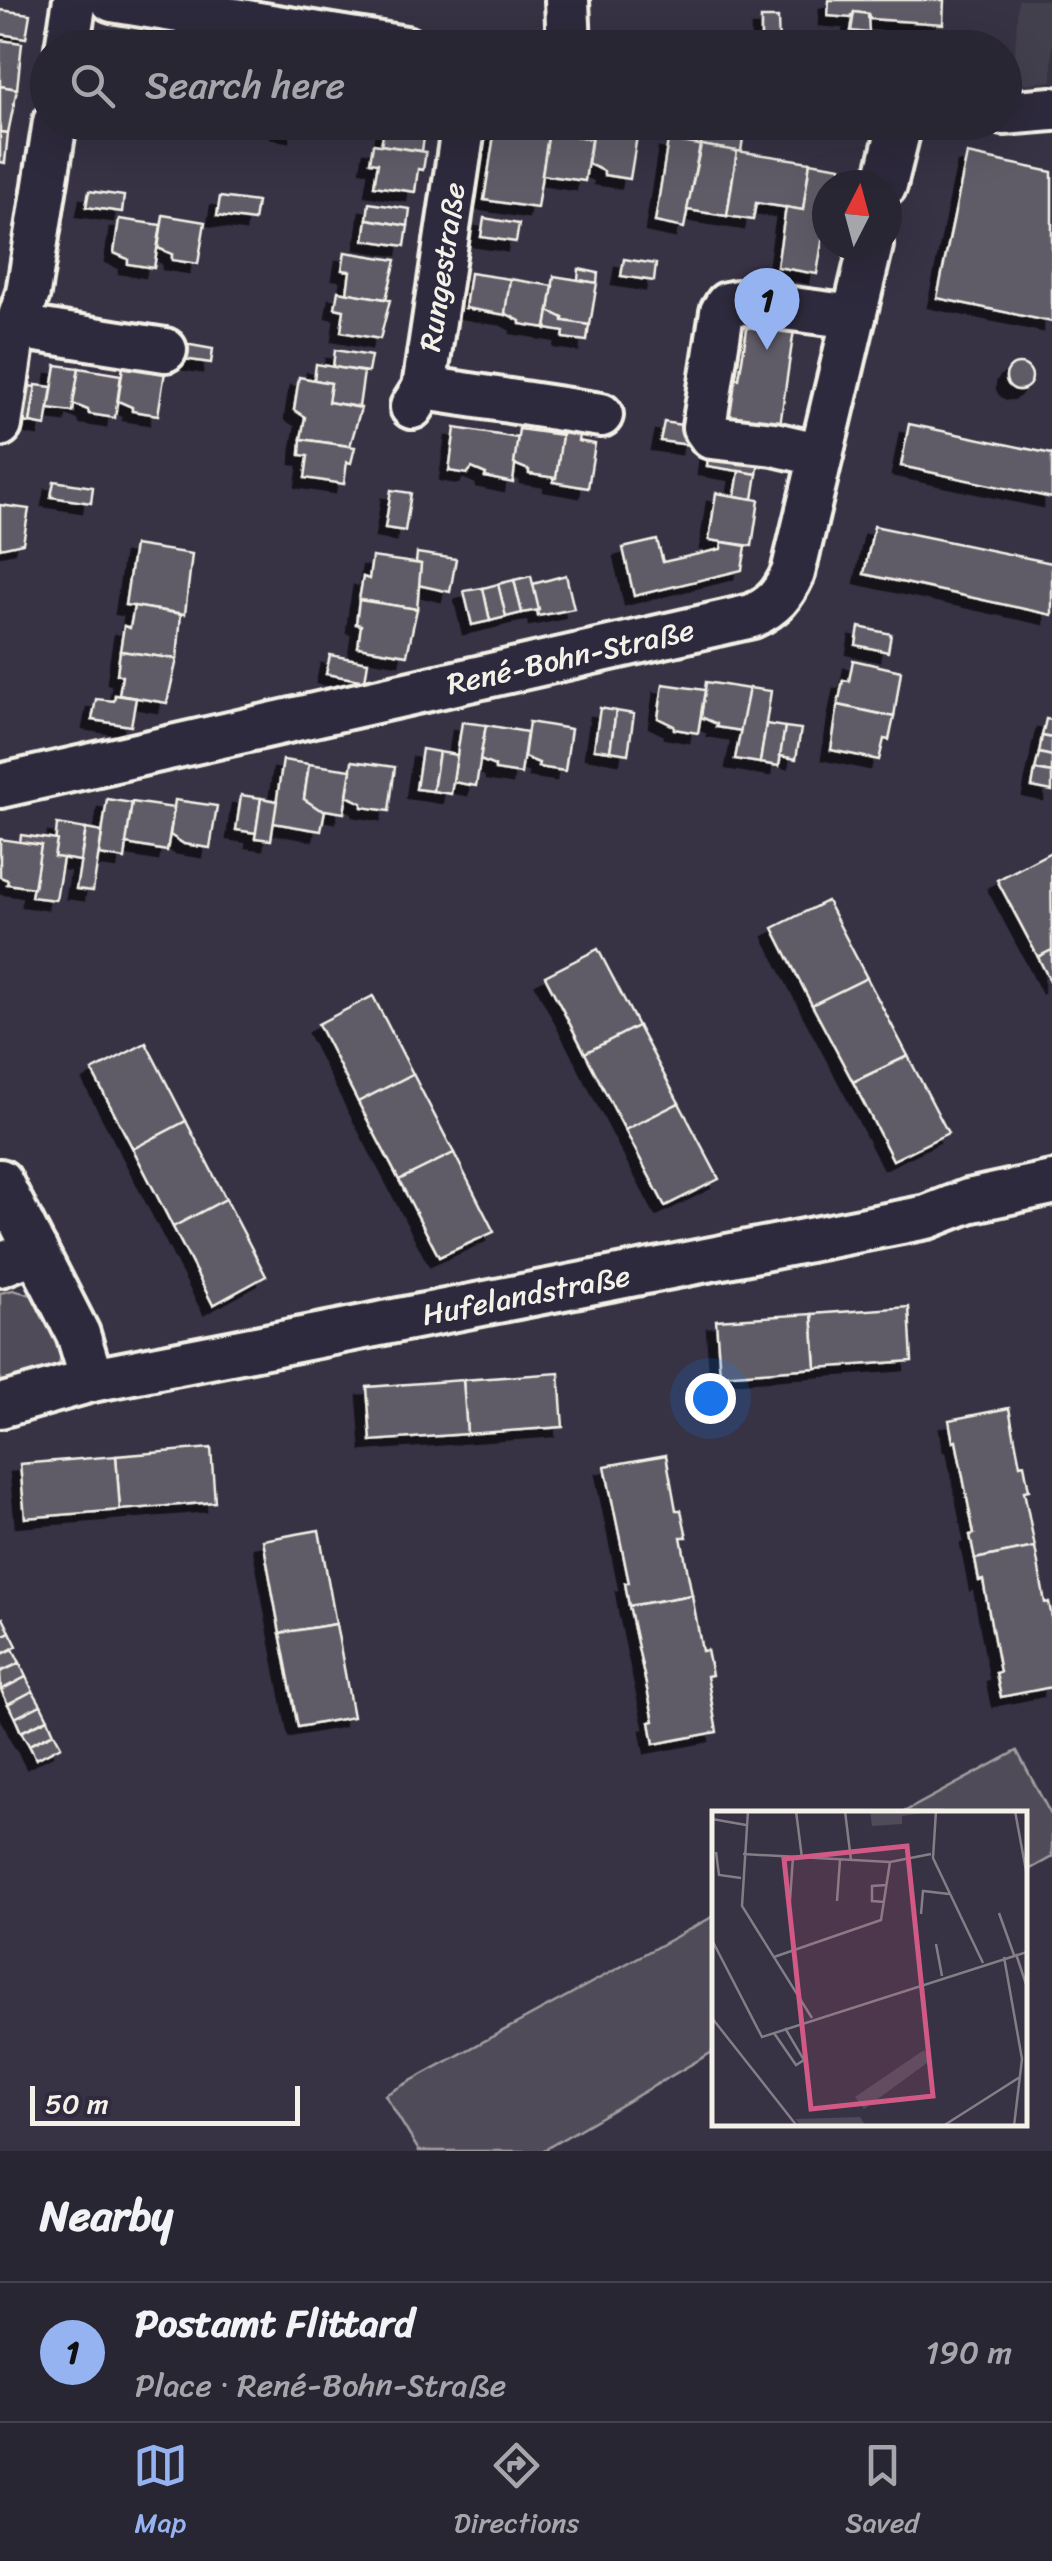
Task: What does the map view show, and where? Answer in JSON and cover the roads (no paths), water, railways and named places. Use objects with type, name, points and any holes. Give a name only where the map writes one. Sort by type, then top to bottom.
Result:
[{"type":"street","points":[[70,30],[74,0]]},
{"type":"street","points":[[567,0],[568,30]]},
{"type":"street","points":[[137,2],[300,30]]},
{"type":"street","points":[[1022,111],[1052,108]]},
{"type":"street","points":[[0,425],[17,327],[28,293],[52,140]]},
{"type":"street","name":"Rungestraße","points":[[461,140],[418,397],[601,415]]},
{"type":"street","points":[[889,170],[897,140]]},
{"type":"street","name":"René-Bohn-Straße","points":[[0,786],[752,616],[771,607],[789,584],[867,260]]},
{"type":"street","points":[[821,455],[774,444],[711,437],[704,427],[722,312],[727,304],[737,302],[854,317]]},
{"type":"street","points":[[17,327],[165,350]]},
{"type":"street","points":[[0,1181],[18,1258],[78,1334],[92,1380]]},
{"type":"street","name":"Hufelandstraße","points":[[0,1406],[92,1380],[927,1217],[968,1202],[1052,1183]]},
{"type":"place","name":"Postamt Flittard","points":[[767,350]]}]
